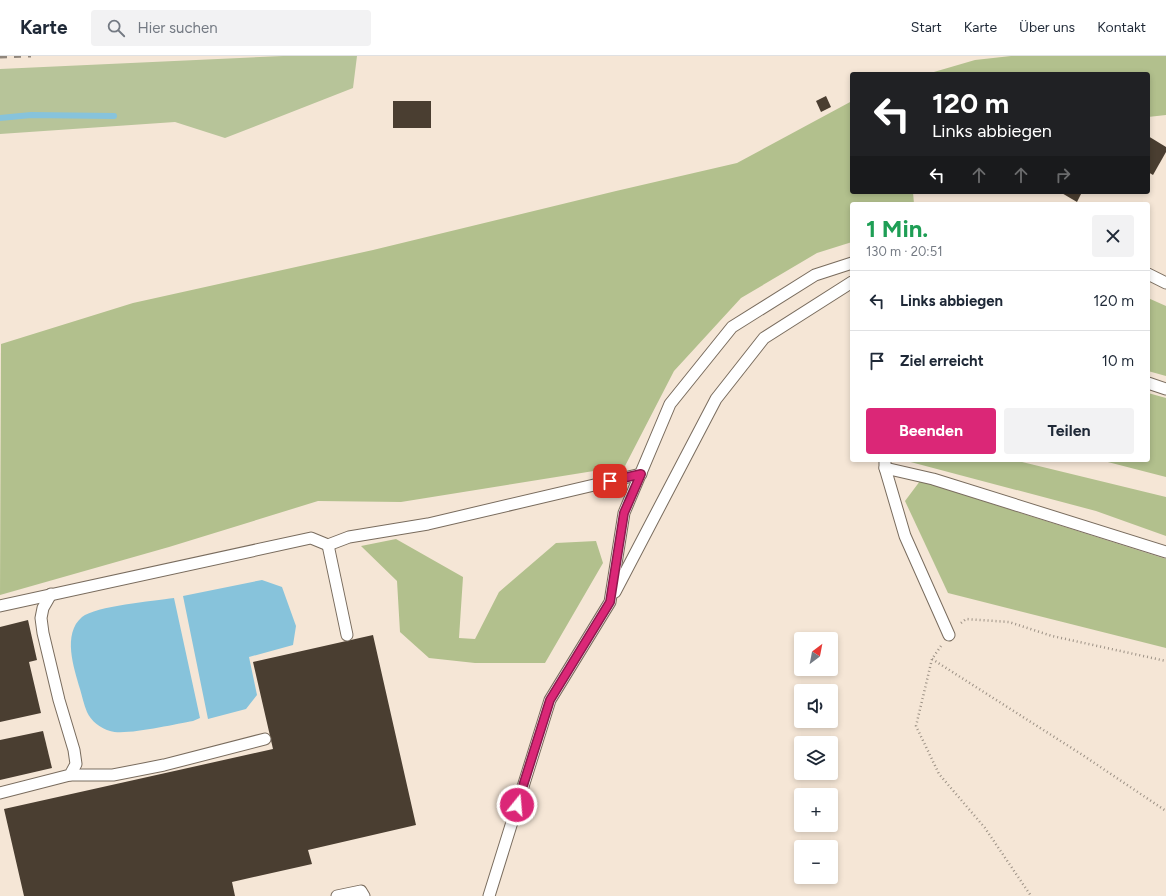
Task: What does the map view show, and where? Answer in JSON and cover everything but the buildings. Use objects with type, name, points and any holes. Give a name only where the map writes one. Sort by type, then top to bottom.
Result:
[{"type":"lane","points":[[610,602],[624,513],[670,404],[732,327],[815,275],[850,264]]},
{"type":"lane","points":[[1150,275],[1166,283]]},
{"type":"lane","points":[[489,896],[550,700],[610,602],[716,399],[764,338],[850,283]]},
{"type":"lane","points":[[1150,384],[1166,389]]},
{"type":"lane","points":[[885,464],[1166,552]]},
{"type":"lane","points":[[885,464],[905,536],[949,635]]},
{"type":"lane","points":[[0,606],[311,538],[328,544],[349,537],[428,524],[641,474]]},
{"type":"lane","points":[[328,544],[347,635]]},
{"type":"lane","points":[[51,594],[43,608],[41,618],[59,700],[74,750],[76,764],[70,775]]},
{"type":"lane","points":[[0,793],[70,775],[113,775],[164,765],[265,739]]},
{"type":"lane","points":[[338,896],[361,891],[364,896]]},
{"type":"path","points":[[1031,896],[984,828],[940,774],[916,726],[932,659],[949,635],[966,619],[1009,622],[1052,636],[1166,661]]},
{"type":"path","points":[[932,659],[1081,754],[1166,811]]},
{"type":"green space","points":[[283,56],[357,56],[353,88],[225,138],[175,122],[0,134],[0,69]]},
{"type":"green space","points":[[1011,56],[1166,56],[1166,115],[1150,117],[1150,72],[934,72],[975,60]]},
{"type":"green space","points":[[850,102],[850,194],[913,194],[914,202],[850,202],[850,243],[817,253],[741,298],[674,371],[625,466],[401,502],[318,501],[169,547],[0,595],[1,344],[133,303],[373,250],[737,163]]},
{"type":"green space","points":[[1150,299],[1166,306],[1166,376],[1150,372]]},
{"type":"green space","points":[[1150,394],[1166,398],[1166,477],[1108,462],[1150,462]]},
{"type":"green space","points":[[911,462],[1022,462],[1166,497],[1166,536],[1096,511]]},
{"type":"green space","points":[[920,481],[1166,559],[1166,648],[948,593],[905,501]]},
{"type":"green space","points":[[396,539],[463,577],[459,638],[475,639],[499,592],[556,543],[596,541],[603,563],[545,663],[475,663],[429,658],[400,632],[397,581],[361,546]]},
{"type":"water","points":[[262,580],[282,587],[296,626],[293,645],[249,657],[257,695],[246,709],[208,719],[183,596]]},
{"type":"water","points":[[174,598],[200,718],[193,721],[163,727],[127,732],[110,731],[96,724],[87,712],[71,652],[72,632],[76,624],[82,617],[99,610],[125,604]]},
{"type":"waterway","points":[[0,118],[31,115],[114,116]]},
{"type":"railway","points":[[0,57],[31,56]]},
{"type":"route","points":[[517,805],[550,700],[610,602],[624,513],[641,474],[610,481]]}]
